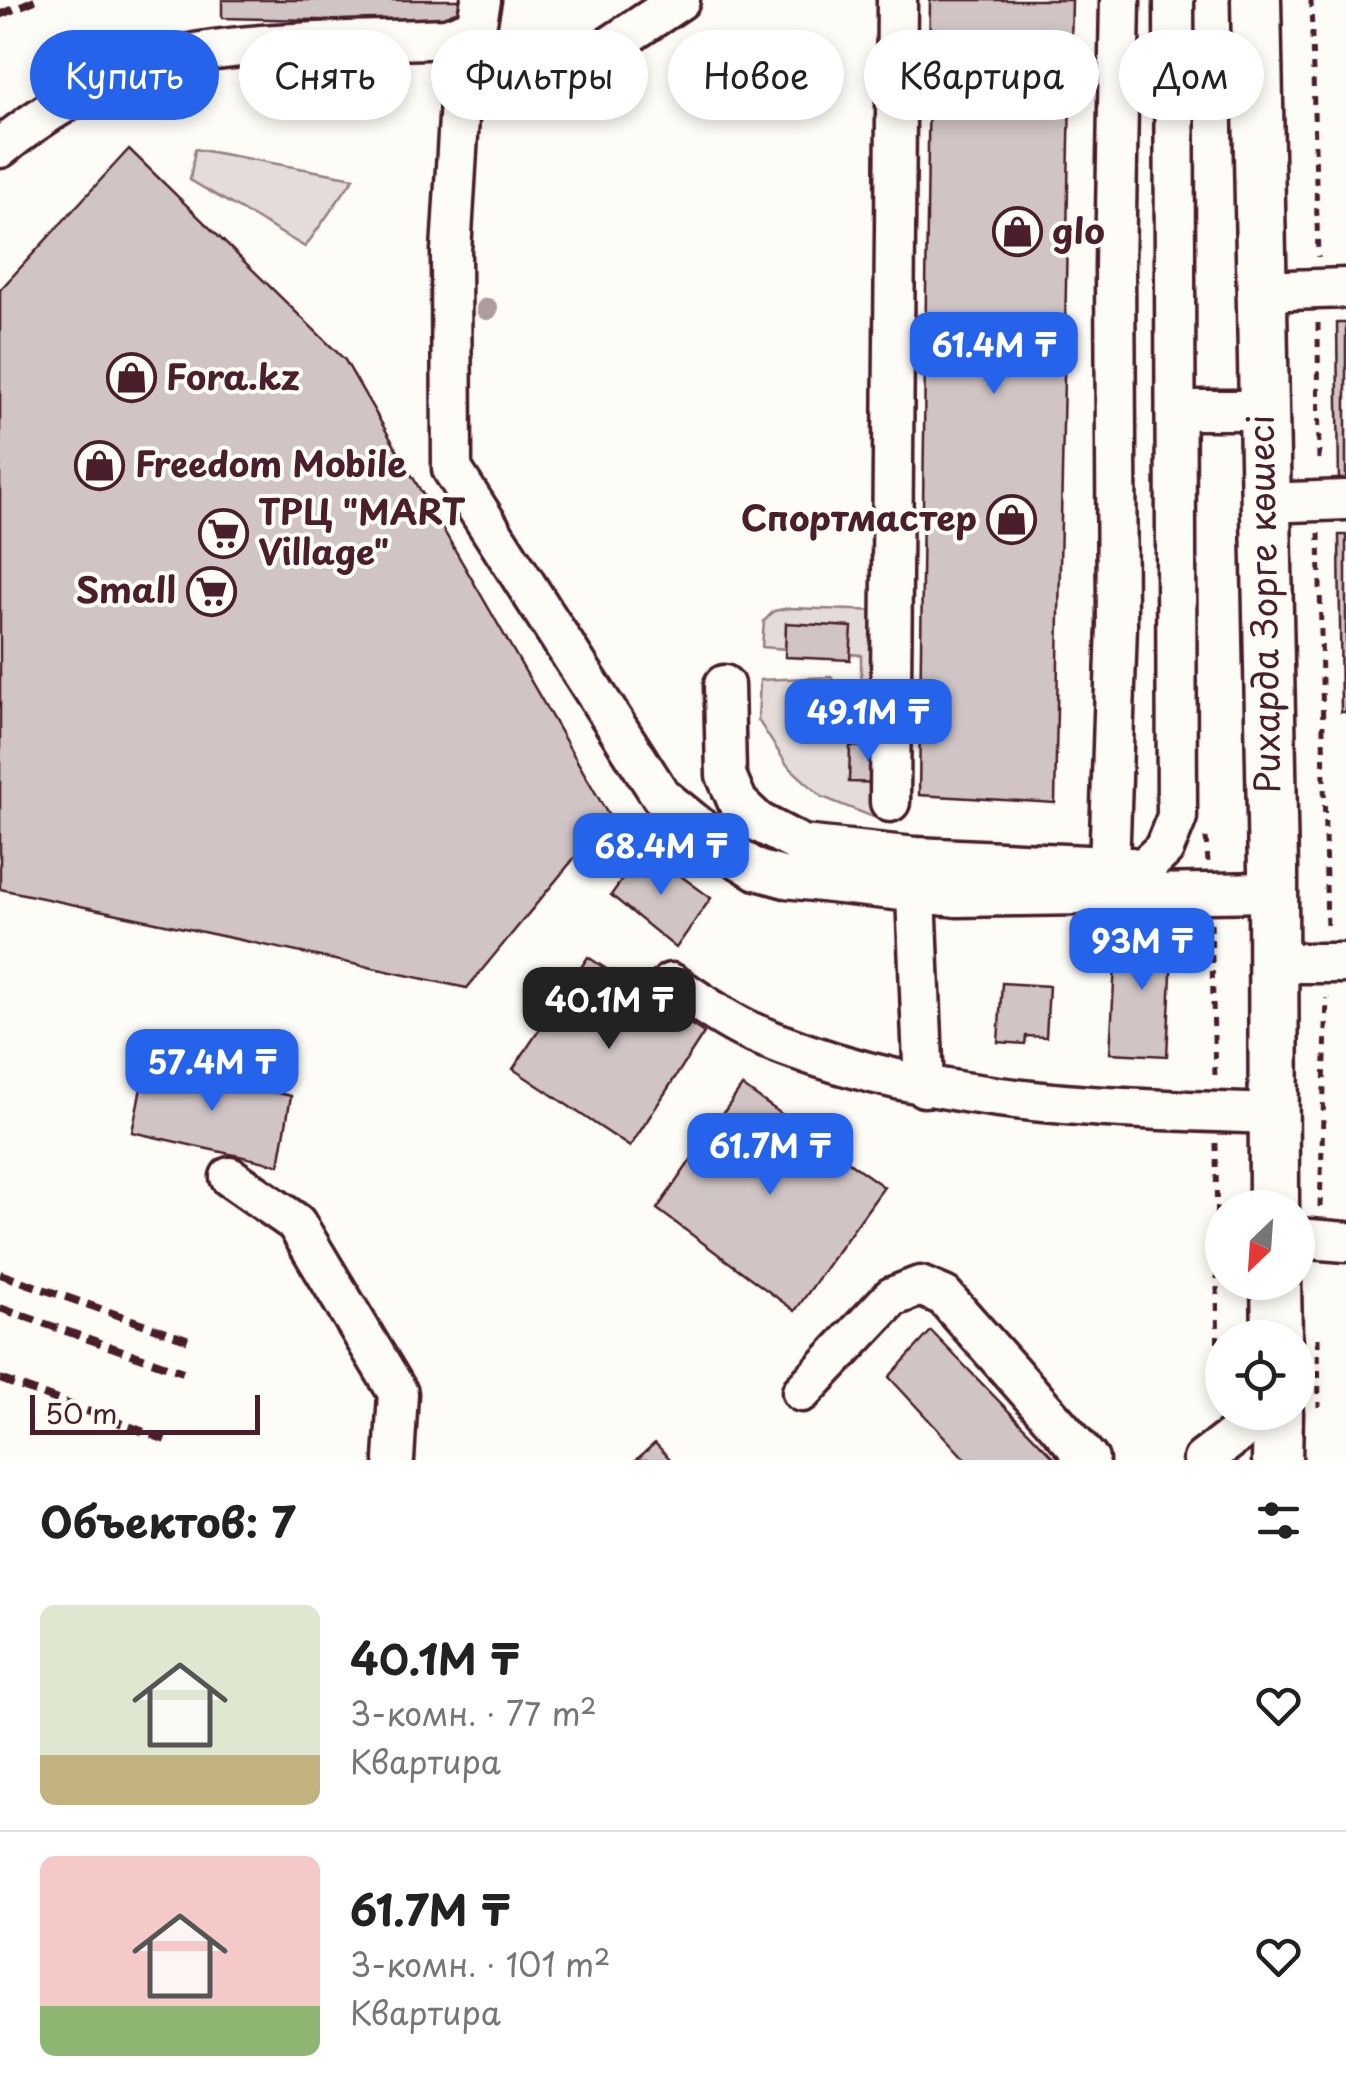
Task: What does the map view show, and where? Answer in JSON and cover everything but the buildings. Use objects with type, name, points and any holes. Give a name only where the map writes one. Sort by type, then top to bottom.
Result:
[{"type":"main road","name":"Рихарда Зорге көшесі","points":[[1256,0],[1274,1190]]},
{"type":"main road","points":[[1277,1460],[1292,1430]]},
{"type":"street","points":[[0,148],[36,119],[134,69],[220,50],[448,38],[476,27],[482,0]]},
{"type":"street","points":[[680,0],[606,49],[460,100],[451,252],[452,468],[661,796],[757,870],[786,878],[914,875],[1139,861],[1272,880]]},
{"type":"street","points":[[890,802],[897,0]]},
{"type":"street","points":[[1120,0],[1115,376],[1117,626],[1139,861]]},
{"type":"street","points":[[1139,861],[1177,817],[1174,0]]},
{"type":"street","points":[[1260,291],[1332,289]]},
{"type":"street","points":[[1115,376],[1178,395],[1261,410]]},
{"type":"street","points":[[1263,503],[1332,500]]},
{"type":"street","points":[[724,685],[726,776],[738,803],[758,822],[802,845],[914,875],[957,897],[1272,880]]},
{"type":"street","points":[[914,875],[924,1087]]},
{"type":"street","points":[[1272,963],[1337,963]]},
{"type":"street","points":[[671,983],[746,1030],[832,1062],[924,1087],[1068,1108],[1273,1114]]},
{"type":"street","points":[[230,1176],[296,1223],[398,1393],[394,1460]]},
{"type":"street","points":[[802,1392],[892,1297],[920,1286],[944,1296],[1090,1460]]},
{"type":"street","points":[[1203,1460],[1242,1430]]},
{"type":"path","points":[[1312,0],[1332,289],[1337,963],[1321,1240]]},
{"type":"shaded area","points":[[195,149],[354,178],[305,247],[190,180]]},
{"type":"shaded area","points":[[774,611],[885,611],[881,820],[822,797],[787,765],[758,720],[760,680],[832,677],[837,718],[861,720],[861,655],[762,647],[764,621]]},
{"type":"railway","points":[[0,15],[35,0]]},
{"type":"railway","points":[[0,1274],[192,1341]]},
{"type":"railway","points":[[0,1308],[183,1372]]},
{"type":"railway","points":[[0,1379],[166,1440]]},
{"type":"place","name":"glo","points":[[1017,232]]},
{"type":"place","name":"Fora.kz","points":[[131,378]]},
{"type":"place","name":"Freedom Mobile","points":[[100,465]]},
{"type":"place","name":"Спортмастер","points":[[1012,519]]},
{"type":"place","name":"ТРЦ \"MART Village\"","points":[[223,533]]},
{"type":"place","name":"Small","points":[[211,591]]}]
